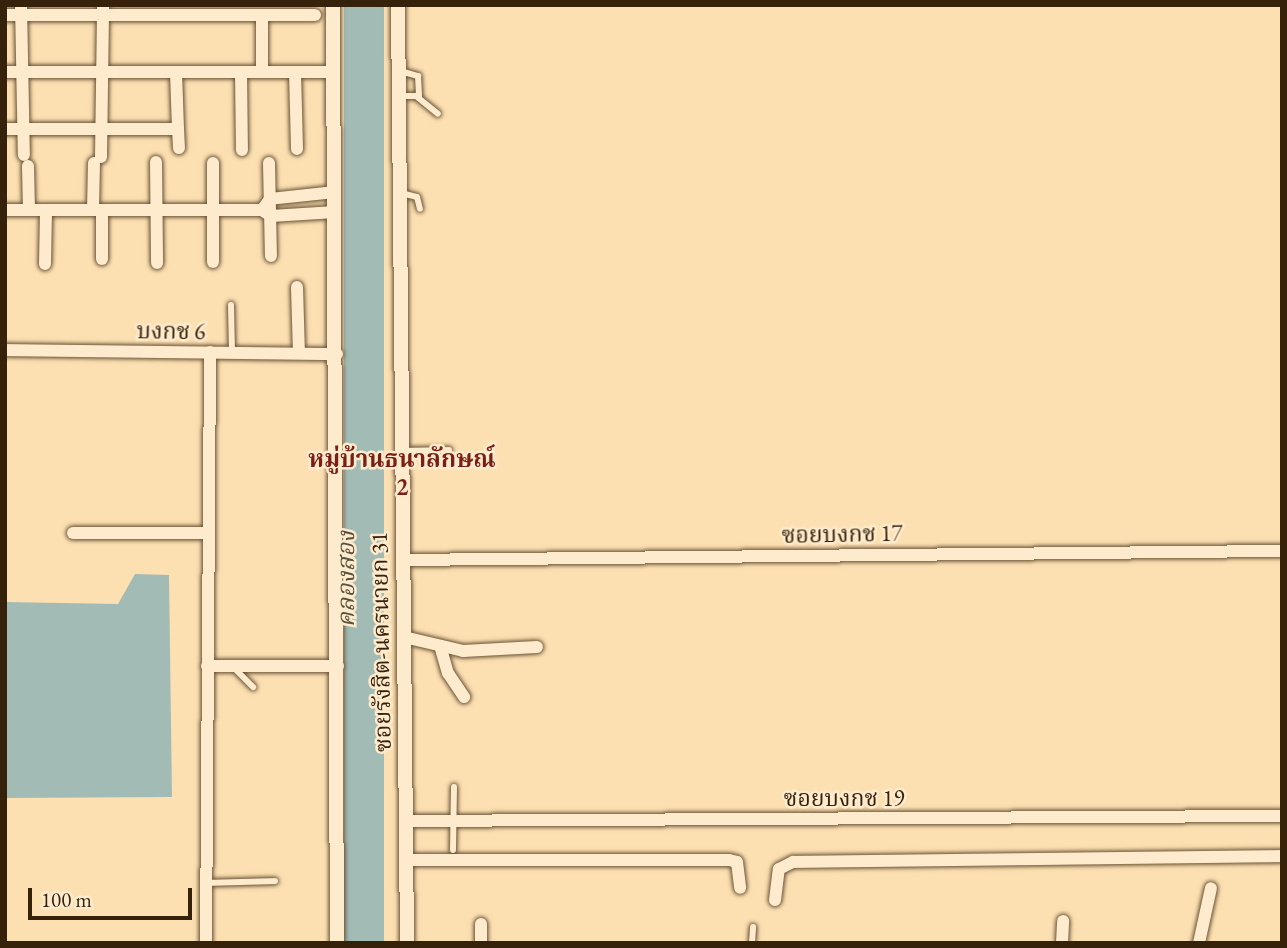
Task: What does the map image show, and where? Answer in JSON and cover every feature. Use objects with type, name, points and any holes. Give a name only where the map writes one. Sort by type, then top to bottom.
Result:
[{"type":"street","points":[[332,5],[338,666],[334,940]]},
{"type":"street","name":"ซอยรังสิต-นครนายก 31","points":[[398,5],[407,943]]},
{"type":"street","points":[[21,10],[29,210]]},
{"type":"street","points":[[5,15],[21,10],[315,15]]},
{"type":"street","points":[[102,259],[98,160],[103,10]]},
{"type":"street","points":[[262,15],[262,72]]},
{"type":"street","points":[[5,72],[333,72]]},
{"type":"street","points":[[176,72],[179,148]]},
{"type":"street","points":[[241,72],[242,150]]},
{"type":"street","points":[[295,72],[297,149]]},
{"type":"street","points":[[5,129],[178,129]]},
{"type":"street","points":[[156,162],[157,263]]},
{"type":"street","points":[[213,163],[213,262]]},
{"type":"street","points":[[268,163],[271,256]]},
{"type":"street","points":[[268,208],[335,192]]},
{"type":"street","points":[[5,210],[214,211],[268,208],[335,212]]},
{"type":"street","points":[[45,264],[46,210]]},
{"type":"street","points":[[297,287],[299,353]]},
{"type":"street","name":"บงกช 6","points":[[5,350],[337,354]]},
{"type":"street","points":[[206,943],[210,352]]},
{"type":"street","points":[[73,533],[208,533]]},
{"type":"street","name":"ซอยบงกช 17","points":[[403,559],[1282,551]]},
{"type":"street","points":[[404,636],[441,649],[537,647]]},
{"type":"street","points":[[441,649],[448,673],[464,696]]},
{"type":"street","points":[[207,666],[338,666]]},
{"type":"street","name":"ซอยบงกช 19","points":[[406,821],[1282,816]]},
{"type":"street","points":[[775,900],[779,869],[793,862],[1282,856]]},
{"type":"street","points":[[406,860],[729,860],[737,862],[740,888]]},
{"type":"street","points":[[1199,943],[1211,888]]},
{"type":"street","points":[[1062,943],[1063,921]]},
{"type":"street","points":[[481,924],[481,943]]},
{"type":"lane","points":[[398,70],[418,76],[419,98]]},
{"type":"lane","points":[[398,96],[419,98],[438,114]]},
{"type":"lane","points":[[400,193],[417,197],[420,209]]},
{"type":"lane","points":[[231,305],[232,352]]},
{"type":"lane","points":[[402,451],[449,450]]},
{"type":"lane","points":[[232,666],[253,687]]},
{"type":"lane","points":[[453,850],[454,787]]},
{"type":"lane","points":[[205,883],[275,881]]},
{"type":"lane","points":[[752,943],[753,927]]},
{"type":"water","name":"คลองสอง","points":[[344,5],[384,5],[384,943],[344,943]]},
{"type":"water","points":[[135,574],[169,575],[172,797],[5,798],[5,602],[118,604]]},
{"type":"district","name":"หมู่บ้านธนาลักษณ์ 2","points":[[402,473]]}]
